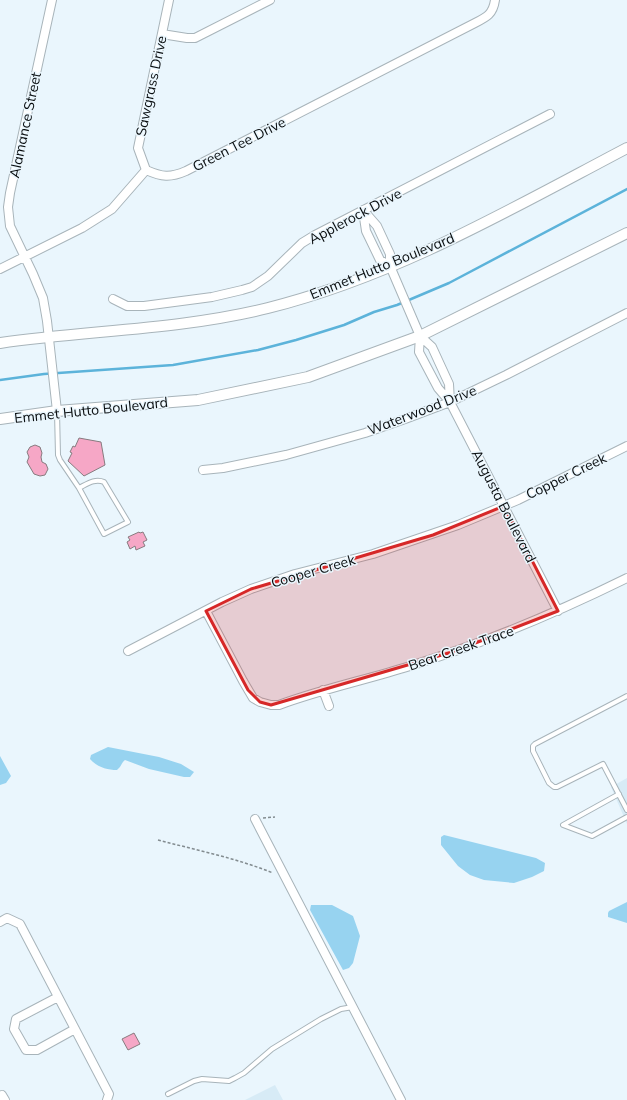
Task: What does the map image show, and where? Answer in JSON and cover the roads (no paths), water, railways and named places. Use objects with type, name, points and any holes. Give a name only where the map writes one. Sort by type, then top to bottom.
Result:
[{"type":"street","name":"Alamance Street","points":[[52,0],[8,207],[10,226],[43,298],[49,336],[57,411]]},
{"type":"street","name":"Sawgrass Drive","points":[[146,170],[140,158],[138,148],[169,0]]},
{"type":"street","points":[[162,34],[194,38],[270,0]]},
{"type":"street","name":"Green Tee Drive","points":[[146,170],[162,176],[177,175],[186,171],[488,16],[493,8],[495,0]]},
{"type":"street","name":"Applerock Drive","points":[[113,299],[127,306],[144,306],[212,297],[252,287],[268,276],[302,244],[315,235],[550,114]]},
{"type":"street","name":"Emmet Hutto Boulevard","points":[[0,343],[49,336],[168,326],[214,319],[268,307],[299,298],[344,284],[448,242],[627,148]]},
{"type":"street","points":[[0,269],[82,228],[112,209],[146,170]]},
{"type":"street","name":"Augusta Boulevard","points":[[363,210],[366,231],[380,260],[390,266]]},
{"type":"street","name":"Augusta Boulevard","points":[[363,210],[377,226],[390,254],[390,266],[420,336],[432,347],[441,365],[449,384],[450,402]]},
{"type":"street","name":"Emmet Hutto Boulevard","points":[[0,419],[57,411],[198,400],[308,377],[420,336],[627,232]]},
{"type":"street","name":"Waterwood Drive","points":[[203,470],[223,468],[322,445],[378,428],[450,402],[513,372],[627,313]]},
{"type":"street","name":"Augusta Boulevard","points":[[420,336],[420,352],[438,388],[450,402],[558,611]]},
{"type":"street","name":"Copper Creek","points":[[504,506],[627,446]]},
{"type":"street","name":"Cooper Creek","points":[[128,650],[206,611],[281,578],[373,554],[428,536],[504,506]]},
{"type":"street","name":"Bear Creek Trace","points":[[206,611],[253,698],[271,705],[279,705],[324,690],[409,666],[512,631],[627,578]]},
{"type":"street","points":[[324,690],[329,706]]},
{"type":"street","points":[[255,819],[401,1100]]},
{"type":"street","points":[[0,922],[7,918],[20,924],[109,1094],[106,1100]]},
{"type":"street","points":[[58,996],[16,1019],[14,1029],[26,1050],[37,1050],[75,1029]]},
{"type":"street","points":[[0,1097],[2,1095],[5,1100]]},
{"type":"lane","points":[[57,411],[58,455],[79,488],[104,534],[128,522],[104,482],[97,480],[79,488]]},
{"type":"lane","points":[[627,696],[535,744],[533,748],[533,751],[549,783],[554,787],[557,787],[603,764],[627,809]]},
{"type":"lane","points":[[619,794],[564,825],[592,836],[627,817]]},
{"type":"lane","points":[[168,1094],[202,1078],[229,1081],[244,1073],[272,1050],[321,1019],[340,1009],[353,1007]]},
{"type":"waterway","points":[[0,380],[44,374],[173,365],[258,350],[296,340],[344,325],[449,283],[627,189]]}]
